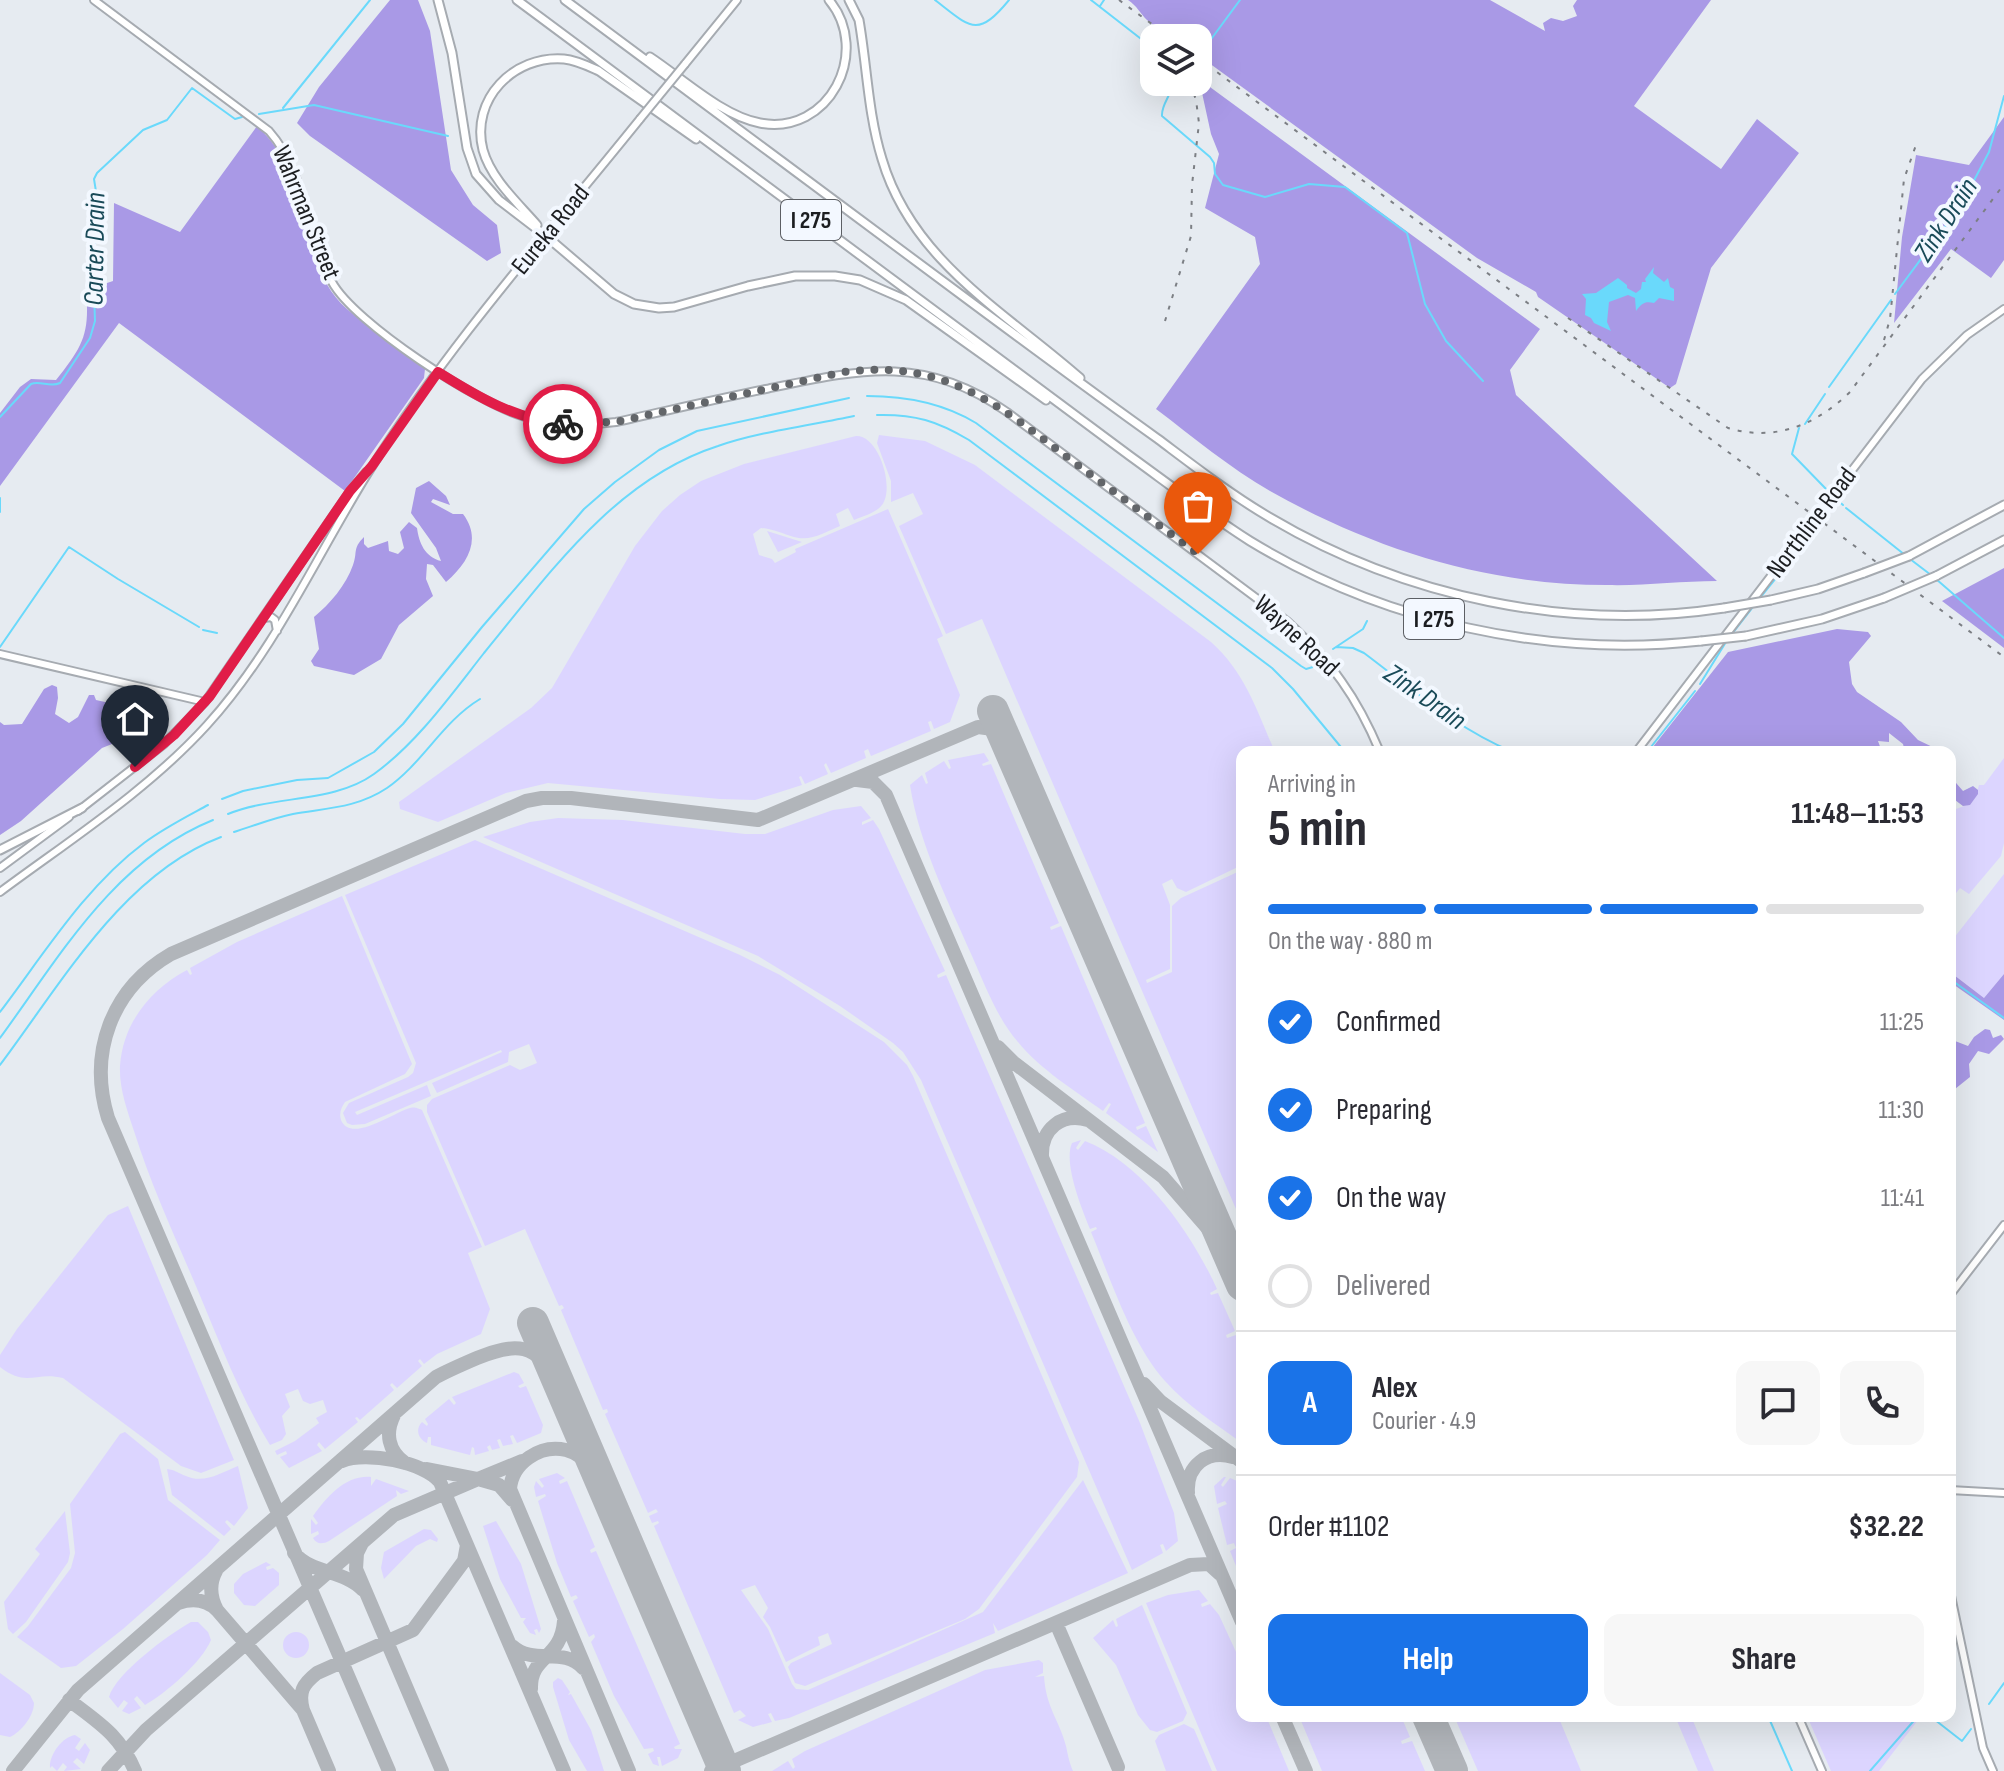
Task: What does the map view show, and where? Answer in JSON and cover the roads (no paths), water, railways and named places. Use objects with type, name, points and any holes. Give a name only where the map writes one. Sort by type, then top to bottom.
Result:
[{"type":"highway","points":[[438,0],[452,53],[472,164],[490,192],[614,294],[641,306],[674,307],[795,276],[835,276],[884,289],[930,316],[1052,404],[1106,438]]},
{"type":"highway","name":"I 275","points":[[517,0],[1106,438],[1251,541],[1321,578],[1398,608],[1468,628],[1553,641],[1643,645],[1746,636],[1822,619],[1884,598],[1936,576],[2004,540]]},
{"type":"highway","name":"I 275","points":[[565,0],[1224,488],[1270,518],[1348,558],[1424,585],[1492,602],[1581,614],[1667,615],[1724,608],[1818,589],[1864,573],[1909,556],[2004,505]]},
{"type":"highway","points":[[594,21],[726,110],[744,119],[776,124],[808,116],[828,100],[838,86],[846,67],[848,47],[845,29],[829,0]]},
{"type":"highway","points":[[849,0],[859,20],[881,158],[892,187],[920,236],[965,285],[1121,413]]},
{"type":"highway","points":[[546,236],[497,178],[488,162],[481,137],[483,115],[495,89],[524,65],[562,59],[599,71],[731,161]]},
{"type":"highway","points":[[0,850],[82,808]]},
{"type":"main road","name":"Wahrman Street","points":[[94,0],[269,131],[287,154],[306,203],[315,243],[332,283],[356,313],[438,372]]},
{"type":"main road","name":"Eureka Road","points":[[0,892],[181,752],[240,687],[277,631],[372,466],[438,372],[737,0]]},
{"type":"main road","name":"Northline Road","points":[[1641,746],[1922,379],[1967,335],[2004,309]]},
{"type":"main road","name":"Wayne Road","points":[[438,372],[502,409],[552,423],[582,425],[616,422],[855,371],[909,372],[955,383],[998,405],[1287,621],[1314,646],[1347,685],[1378,746]]},
{"type":"main road","name":"Eureka Road","points":[[0,868],[164,744],[205,702],[350,491],[372,466]]},
{"type":"main road","points":[[262,619],[273,618],[277,622],[277,631]]},
{"type":"main road","points":[[0,654],[205,702]]},
{"type":"main road","points":[[125,774],[122,781],[124,787],[130,791],[137,789]]},
{"type":"main road","points":[[1956,1287],[2004,1225]]},
{"type":"main road","points":[[1956,1490],[2004,1493]]},
{"type":"main road","points":[[1956,1620],[1984,1754],[1993,1771]]},
{"type":"main road","points":[[1801,1722],[1822,1771]]},
{"type":"water","points":[[1654,267],[1653,273],[1664,282],[1668,278],[1670,287],[1674,289],[1674,301],[1659,298],[1654,303],[1644,303],[1636,311],[1635,298],[1628,295],[1609,302],[1607,322],[1611,331],[1585,315],[1586,299],[1582,294],[1596,293],[1618,278],[1636,293]]},
{"type":"waterway","name":"Carter Drain","points":[[283,108],[370,0]]},
{"type":"waterway","name":"Carter Drain","points":[[935,0],[973,25],[989,20],[1009,0]]},
{"type":"waterway","name":"Carter Drain","points":[[1091,0],[1140,38]]},
{"type":"waterway","points":[[1100,6],[1104,0]]},
{"type":"waterway","name":"Carter Drain","points":[[1212,38],[1240,0]]},
{"type":"waterway","name":"Carter Drain","points":[[0,417],[31,384],[60,383],[90,338],[95,321],[93,264],[98,204],[94,179],[97,173],[143,130],[167,120],[192,88],[235,119],[242,117]]},
{"type":"waterway","points":[[1168,96],[1162,116],[1210,157],[1215,174],[1223,185],[1265,197],[1309,184],[1345,187],[1407,233],[1425,304],[1446,341],[1483,381]]},
{"type":"waterway","name":"Zink Drain","points":[[1895,294],[1961,205],[1989,152],[2004,96]]},
{"type":"waterway","points":[[259,114],[314,105],[448,136]]},
{"type":"waterway","name":"Zink Drain","points":[[1829,387],[1891,300]]},
{"type":"waterway","name":"Zink Drain","points":[[1805,424],[1825,394]]},
{"type":"waterway","points":[[867,396],[923,402],[950,410],[976,423],[1301,666],[1306,669],[1313,667]]},
{"type":"waterway","points":[[222,799],[243,791],[297,780],[328,778],[374,752],[403,724],[584,509],[659,450],[697,431],[849,398]]},
{"type":"waterway","points":[[877,415],[925,420],[969,440],[1272,668],[1340,746]]},
{"type":"waterway","points":[[228,814],[341,790],[374,774],[390,762],[433,718],[559,561],[616,505],[647,481],[681,461],[718,446],[854,416]]},
{"type":"waterway","name":"Zink Drain","points":[[1799,428],[1792,454],[1828,491]]},
{"type":"waterway","name":"Carter Drain","points":[[0,498],[0,512]]},
{"type":"waterway","name":"Zink Drain","points":[[1835,498],[1843,505]]},
{"type":"waterway","points":[[1846,508],[1905,555]]},
{"type":"waterway","name":"Zink Drain","points":[[1824,519],[1828,513]]},
{"type":"waterway","name":"Zink Drain","points":[[1784,568],[1818,526]]},
{"type":"waterway","points":[[0,647],[69,547],[199,627]]},
{"type":"waterway","points":[[1910,559],[1931,575]]},
{"type":"waterway","name":"Zink Drain","points":[[1759,599],[1781,572]]},
{"type":"waterway","points":[[1936,579],[2004,638]]},
{"type":"waterway","name":"Zink Drain","points":[[1732,634],[1753,607]]},
{"type":"waterway","points":[[1333,649],[1363,629],[1367,621]]},
{"type":"waterway","points":[[203,630],[217,633]]},
{"type":"waterway","name":"Zink Drain","points":[[1700,684],[1726,642]]},
{"type":"waterway","name":"Zink Drain","points":[[1336,647],[1353,648],[1364,653],[1454,720],[1499,746]]},
{"type":"waterway","name":"Zink Drain","points":[[1652,746],[1695,691]]},
{"type":"waterway","points":[[234,832],[376,795],[400,778],[454,719],[480,699]]},
{"type":"waterway","points":[[0,1012],[66,922],[103,880],[152,838],[208,805]]},
{"type":"waterway","points":[[0,1038],[68,944],[118,885],[146,859],[178,837],[213,820]]},
{"type":"waterway","points":[[0,1065],[71,967],[124,904],[186,854],[221,837]]},
{"type":"waterway","points":[[1956,983],[2004,1018]]},
{"type":"waterway","points":[[1989,1704],[2004,1683]]},
{"type":"waterway","points":[[1771,1722],[1792,1771]]},
{"type":"waterway","points":[[1870,1771],[1913,1722]]},
{"type":"waterway","points":[[1938,1722],[1962,1741],[1971,1729]]},
{"type":"railway","points":[[1119,0],[1152,24]]},
{"type":"railway","points":[[1212,68],[2004,657]]},
{"type":"railway","points":[[1165,321],[1191,236],[1192,185],[1199,123],[1195,96]]},
{"type":"railway","points":[[1884,340],[1890,319],[1904,179],[1916,145]]},
{"type":"railway","points":[[1568,318],[1728,428],[1762,433],[1794,428],[1823,414],[1850,392],[2004,184]]}]
